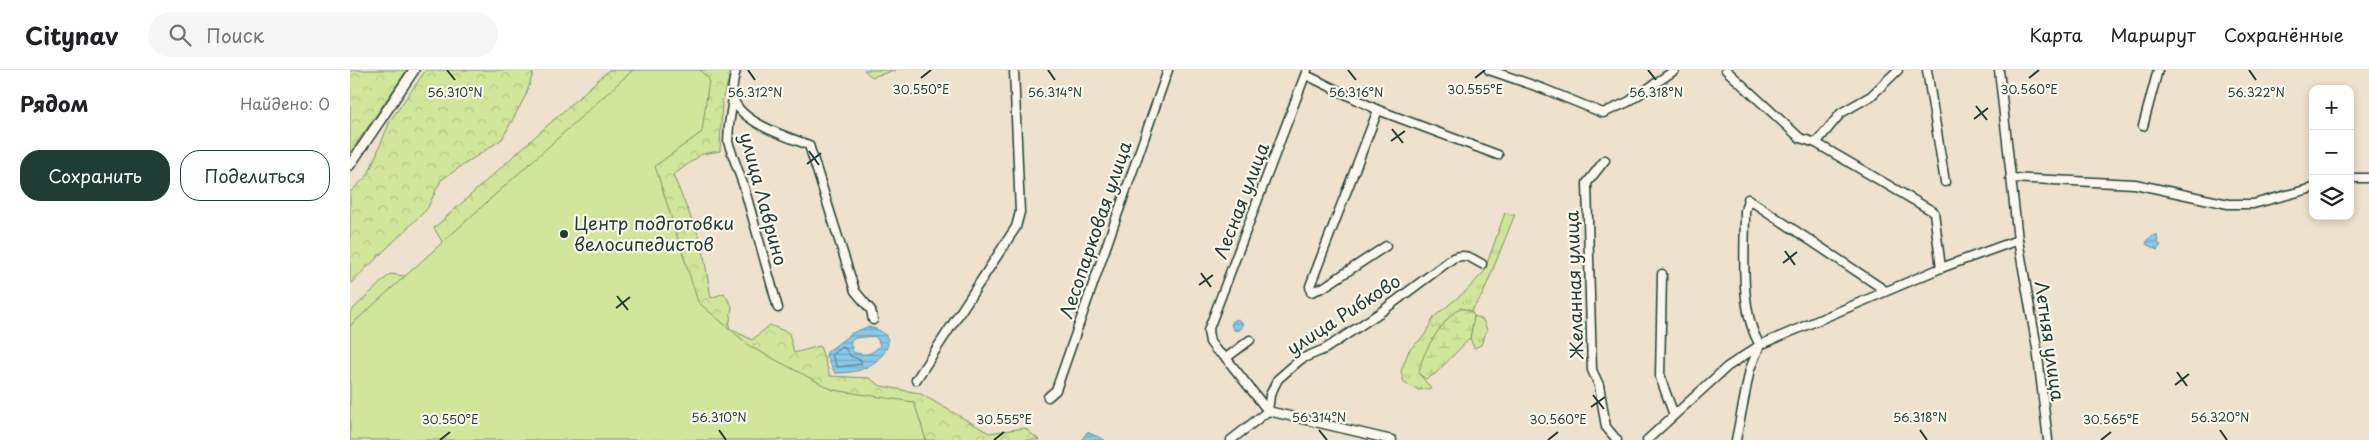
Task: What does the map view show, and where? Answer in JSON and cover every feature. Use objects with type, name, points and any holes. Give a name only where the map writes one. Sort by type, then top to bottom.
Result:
[{"type":"main road","points":[[350,165],[414,70]]},
{"type":"street","name":"улица Лаврино","points":[[736,70],[733,82],[734,98],[728,142],[744,187],[778,308]]},
{"type":"street","points":[[916,380],[1016,227],[1020,212],[1014,70]]},
{"type":"street","name":"Лесопарковая улица","points":[[1048,397],[1056,390],[1168,70]]},
{"type":"street","points":[[1489,70],[1544,89],[1603,113],[1628,102],[1675,70]]},
{"type":"street","points":[[1726,70],[1800,138],[1816,143],[1934,212],[1941,268]]},
{"type":"street","points":[[1816,143],[1841,113],[1871,96],[1898,70]]},
{"type":"street","points":[[1927,70],[1945,182]]},
{"type":"street","name":"Летняя улица","points":[[1998,70],[2010,178],[2037,348],[2048,440]]},
{"type":"street","points":[[2143,126],[2158,70]]},
{"type":"street","points":[[1306,73],[1378,110],[1498,155]]},
{"type":"street","name":"Лесная улица","points":[[1268,411],[1226,358],[1210,342],[1208,331],[1306,73]]},
{"type":"street","points":[[734,98],[742,111],[757,124],[809,145],[855,291],[871,310],[873,320]]},
{"type":"street","points":[[1378,110],[1310,286],[1311,292],[1324,287],[1386,246]]},
{"type":"street","name":"Желанная улица","points":[[1605,160],[1587,184],[1592,370],[1599,385],[1606,427],[1617,440]]},
{"type":"street","points":[[2010,178],[2135,184],[2228,204],[2253,204],[2309,189]]},
{"type":"street","points":[[2354,178],[2369,178]]},
{"type":"street","points":[[1760,344],[1753,334],[1746,308],[1745,211],[1748,199],[1886,291]]},
{"type":"street","points":[[1647,440],[1726,367],[1760,344],[1941,268],[2019,243]]},
{"type":"street","name":"улица Рибково","points":[[1268,411],[1270,395],[1278,379],[1301,359],[1325,349],[1381,312],[1454,258],[1462,255],[1468,256],[1482,264]]},
{"type":"street","points":[[1662,274],[1660,377],[1674,415]]},
{"type":"street","points":[[1226,358],[1250,340]]},
{"type":"street","points":[[1736,440],[1750,369],[1760,344]]},
{"type":"street","points":[[1231,440],[1268,411],[1392,440]]},
{"type":"green space","points":[[350,70],[407,70],[350,153]]},
{"type":"green space","points":[[426,70],[534,70],[526,95],[502,139],[441,180],[427,209],[350,284],[350,192],[368,175],[390,121]]},
{"type":"green space","points":[[609,70],[639,70],[626,85],[590,140],[571,155],[532,176],[513,191],[505,205],[493,250],[482,276],[471,285],[446,299],[410,308],[356,328],[350,334],[350,312],[390,274],[405,276],[419,293],[425,288],[444,245],[434,228]]},
{"type":"green space","name":"Центр подготовки велосипедистов","points":[[633,70],[700,70],[709,79],[702,132],[655,166],[698,302],[751,347],[833,390],[914,402],[926,440],[350,440],[350,326]]},
{"type":"green space","points":[[695,70],[732,70],[722,100],[720,151],[702,154],[673,175],[702,244],[711,298],[724,293],[732,306],[729,328],[752,340],[770,325],[789,333],[794,353],[820,346],[830,376],[869,378],[881,386],[919,393],[989,433],[1025,428],[1039,440],[822,440],[700,318],[647,155]]},
{"type":"green space","points":[[864,70],[896,70],[872,77]]},
{"type":"green space","points":[[1505,213],[1515,214],[1483,294],[1471,311],[1460,308],[1419,374],[1431,388],[1419,390],[1404,383],[1401,371],[1409,350],[1424,336],[1434,317],[1466,291],[1484,272]]},
{"type":"green space","points":[[1460,308],[1471,311],[1474,316],[1470,338],[1435,374],[1426,379],[1419,374],[1423,357],[1440,328]]},
{"type":"green space","points":[[1474,316],[1483,320],[1487,330],[1481,345],[1474,348],[1470,338]]},
{"type":"water","points":[[2157,234],[2158,243],[2161,245],[2157,250],[2146,244],[2148,239]]},
{"type":"water","points":[[1235,320],[1239,320],[1242,325],[1241,329],[1235,330],[1232,327],[1232,323]]},
{"type":"water","points":[[867,327],[879,330],[888,341],[887,347],[877,360],[860,370],[835,373],[826,356],[827,352],[852,333]],"holes":[[[874,336],[880,345],[871,353],[861,354],[853,352],[850,342],[855,338]]]},
{"type":"water","points":[[1087,432],[1105,440],[1082,440]]},
{"type":"place","name":"Центр подготовки велосипедистов","points":[[564,234]]}]
